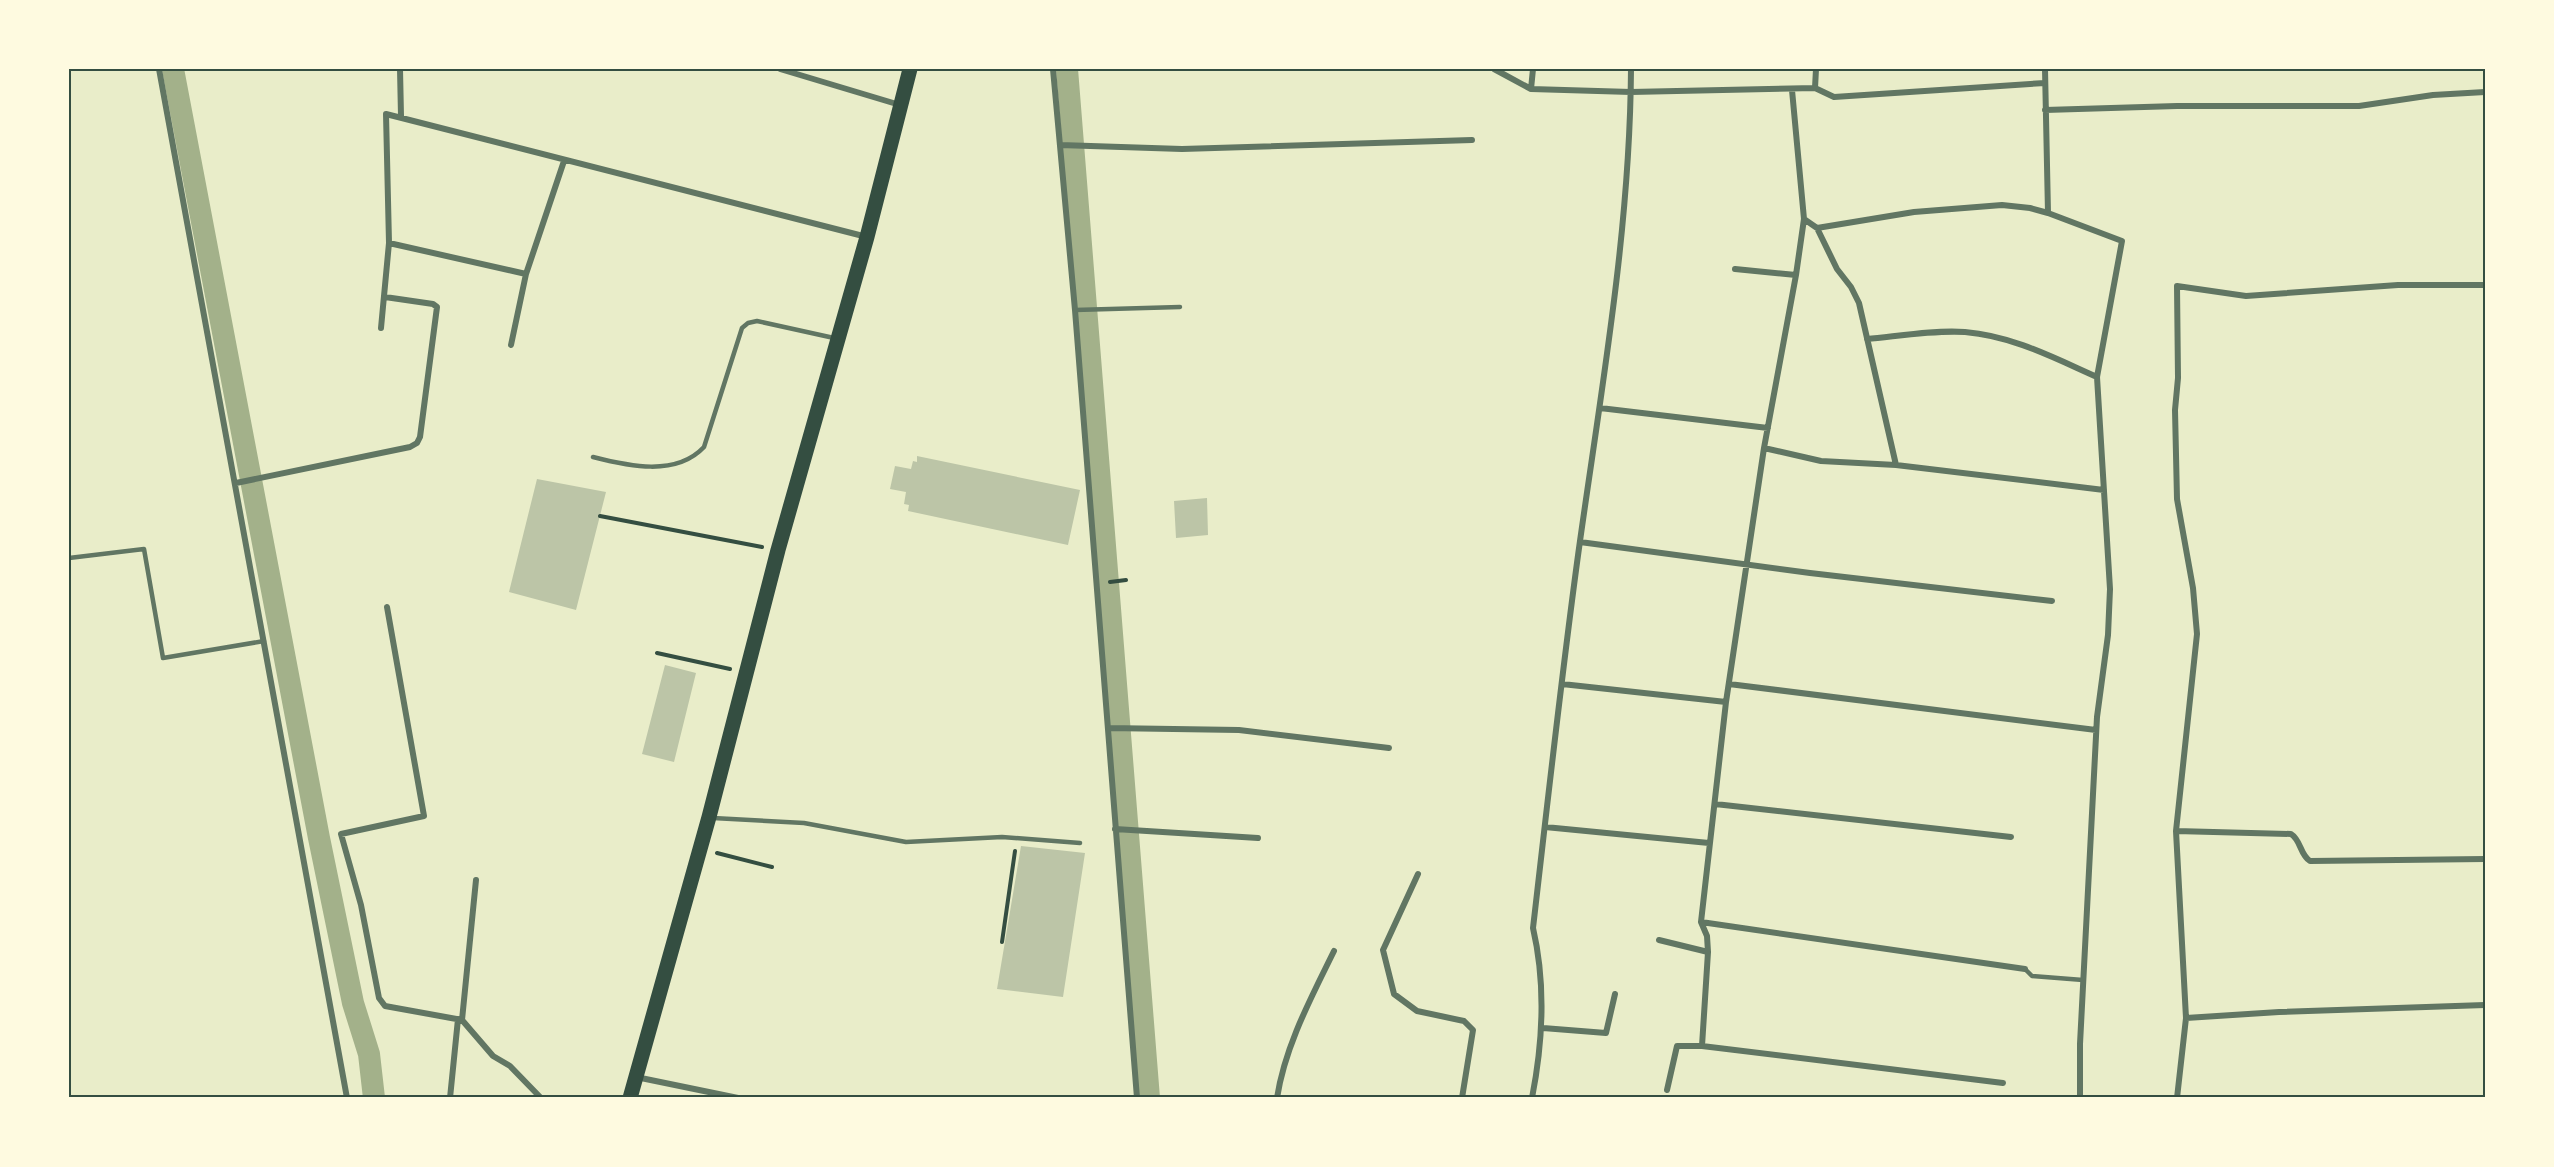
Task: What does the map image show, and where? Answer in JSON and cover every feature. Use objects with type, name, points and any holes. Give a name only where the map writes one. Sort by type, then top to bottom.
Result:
[{"type":"main road","points":[[630,1098],[709,817],[778,550],[867,237],[910,69]]},
{"type":"street","points":[[159,69],[239,482],[264,641],[347,1098]]},
{"type":"street","points":[[400,69],[401,117]]},
{"type":"street","points":[[780,69],[900,105]]},
{"type":"street","points":[[1053,69],[1078,310],[1119,829],[1137,1098]]},
{"type":"street","points":[[1494,69],[1531,89],[1631,92],[1815,88],[1834,97],[2045,83]]},
{"type":"street","points":[[1531,89],[1533,69]]},
{"type":"street","points":[[1532,1098],[1543,1028],[1538,950],[1533,928],[1580,542],[1600,408],[1626,196],[1631,69]]},
{"type":"street","points":[[1815,88],[1816,69]]},
{"type":"street","points":[[2045,69],[2048,213]]},
{"type":"street","points":[[1702,1046],[1708,952],[1707,936],[1701,922],[1726,702],[1767,428],[1796,275],[1804,219],[1792,90]]},
{"type":"street","points":[[2045,110],[2177,106],[2359,106],[2485,92]]},
{"type":"street","points":[[381,328],[389,243],[386,114],[867,237]]},
{"type":"street","points":[[1060,145],[1182,149],[1472,140]]},
{"type":"street","points":[[511,345],[526,274],[564,161]]},
{"type":"street","points":[[1817,228],[1914,212],[1978,206],[2030,208],[2122,241],[2097,377],[2110,589],[2108,635],[2096,730],[2083,980],[2080,1098]]},
{"type":"street","points":[[1804,219],[1817,228],[1837,269],[1851,287],[1858,303],[1896,465]]},
{"type":"street","points":[[389,243],[526,274]]},
{"type":"street","points":[[1735,269],[1796,275]]},
{"type":"street","points":[[2177,1098],[2187,1018],[2176,831],[2197,634],[2193,588],[2177,499],[2175,410],[2178,378],[2177,286],[2246,296],[2398,285],[2485,285]]},
{"type":"street","points":[[239,482],[410,447],[417,443],[422,426],[437,307],[433,304],[385,297]]},
{"type":"street","points":[[1867,339],[1921,333],[1965,332],[2003,339],[2041,351],[2097,377]]},
{"type":"street","points":[[1600,408],[1767,428]]},
{"type":"street","points":[[1764,448],[1821,461],[1896,465],[2104,490]]},
{"type":"street","points":[[1580,542],[2052,601]]},
{"type":"street","points":[[387,607],[424,816],[341,834],[361,905],[381,1003],[385,1006],[460,1020],[493,1056],[510,1066],[541,1098]]},
{"type":"street","points":[[1562,684],[1726,702]]},
{"type":"street","points":[[1729,684],[2096,730]]},
{"type":"street","points":[[1111,728],[1239,730],[1389,748]]},
{"type":"street","points":[[1715,804],[2011,837]]},
{"type":"street","points":[[1545,827],[1709,843]]},
{"type":"street","points":[[1119,829],[1258,838]]},
{"type":"street","points":[[2176,831],[2291,834],[2296,838],[2304,856],[2310,861],[2485,859]]},
{"type":"street","points":[[1418,874],[1383,950],[1394,994],[1401,1001],[1417,1011],[1464,1022],[1473,1030],[1462,1098]]},
{"type":"street","points":[[450,1098],[476,880]]},
{"type":"street","points":[[1701,922],[2025,969]]},
{"type":"street","points":[[1659,940],[1708,952]]},
{"type":"street","points":[[1277,1098],[1279,1083],[1300,1020],[1334,951]]},
{"type":"street","points":[[1543,1028],[1606,1033],[1615,994]]},
{"type":"street","points":[[2187,1018],[2280,1012],[2485,1005]]},
{"type":"street","points":[[1667,1090],[1677,1046],[1702,1046],[2003,1083]]},
{"type":"street","points":[[636,1077],[738,1098]]},
{"type":"lane","points":[[1078,310],[1180,307]]},
{"type":"lane","points":[[593,456],[630,466],[654,466],[695,456],[704,447],[742,328],[748,323],[757,321],[837,339]]},
{"type":"lane","points":[[69,558],[144,549],[163,658],[264,641]]},
{"type":"lane","points":[[709,817],[804,823],[906,842],[1017,838],[1080,843]]},
{"type":"lane","points":[[2025,969],[2032,976],[2083,980]]},
{"type":"path","points":[[600,516],[778,550]]},
{"type":"path","points":[[1114,581],[1126,580]]},
{"type":"path","points":[[657,654],[746,673]]},
{"type":"path","points":[[1002,942],[1017,838]]},
{"type":"path","points":[[700,848],[772,867]]},
{"type":"building","points":[[917,456],[1080,490],[1068,545],[908,511],[909,505],[904,504],[906,492],[890,489],[895,466],[911,469],[913,461],[917,462]]},
{"type":"building","points":[[537,479],[606,492],[576,610],[509,592]]},
{"type":"building","points":[[1207,498],[1208,535],[1176,538],[1174,501]]},
{"type":"building","points":[[665,665],[696,673],[674,762],[642,754]]},
{"type":"building","points":[[1021,846],[1085,853],[1063,997],[997,989]]},
{"type":"waterway","points":[[173,69],[319,838],[353,1003],[369,1054],[374,1098]]},
{"type":"waterway","points":[[1067,69],[1149,1098]]}]
